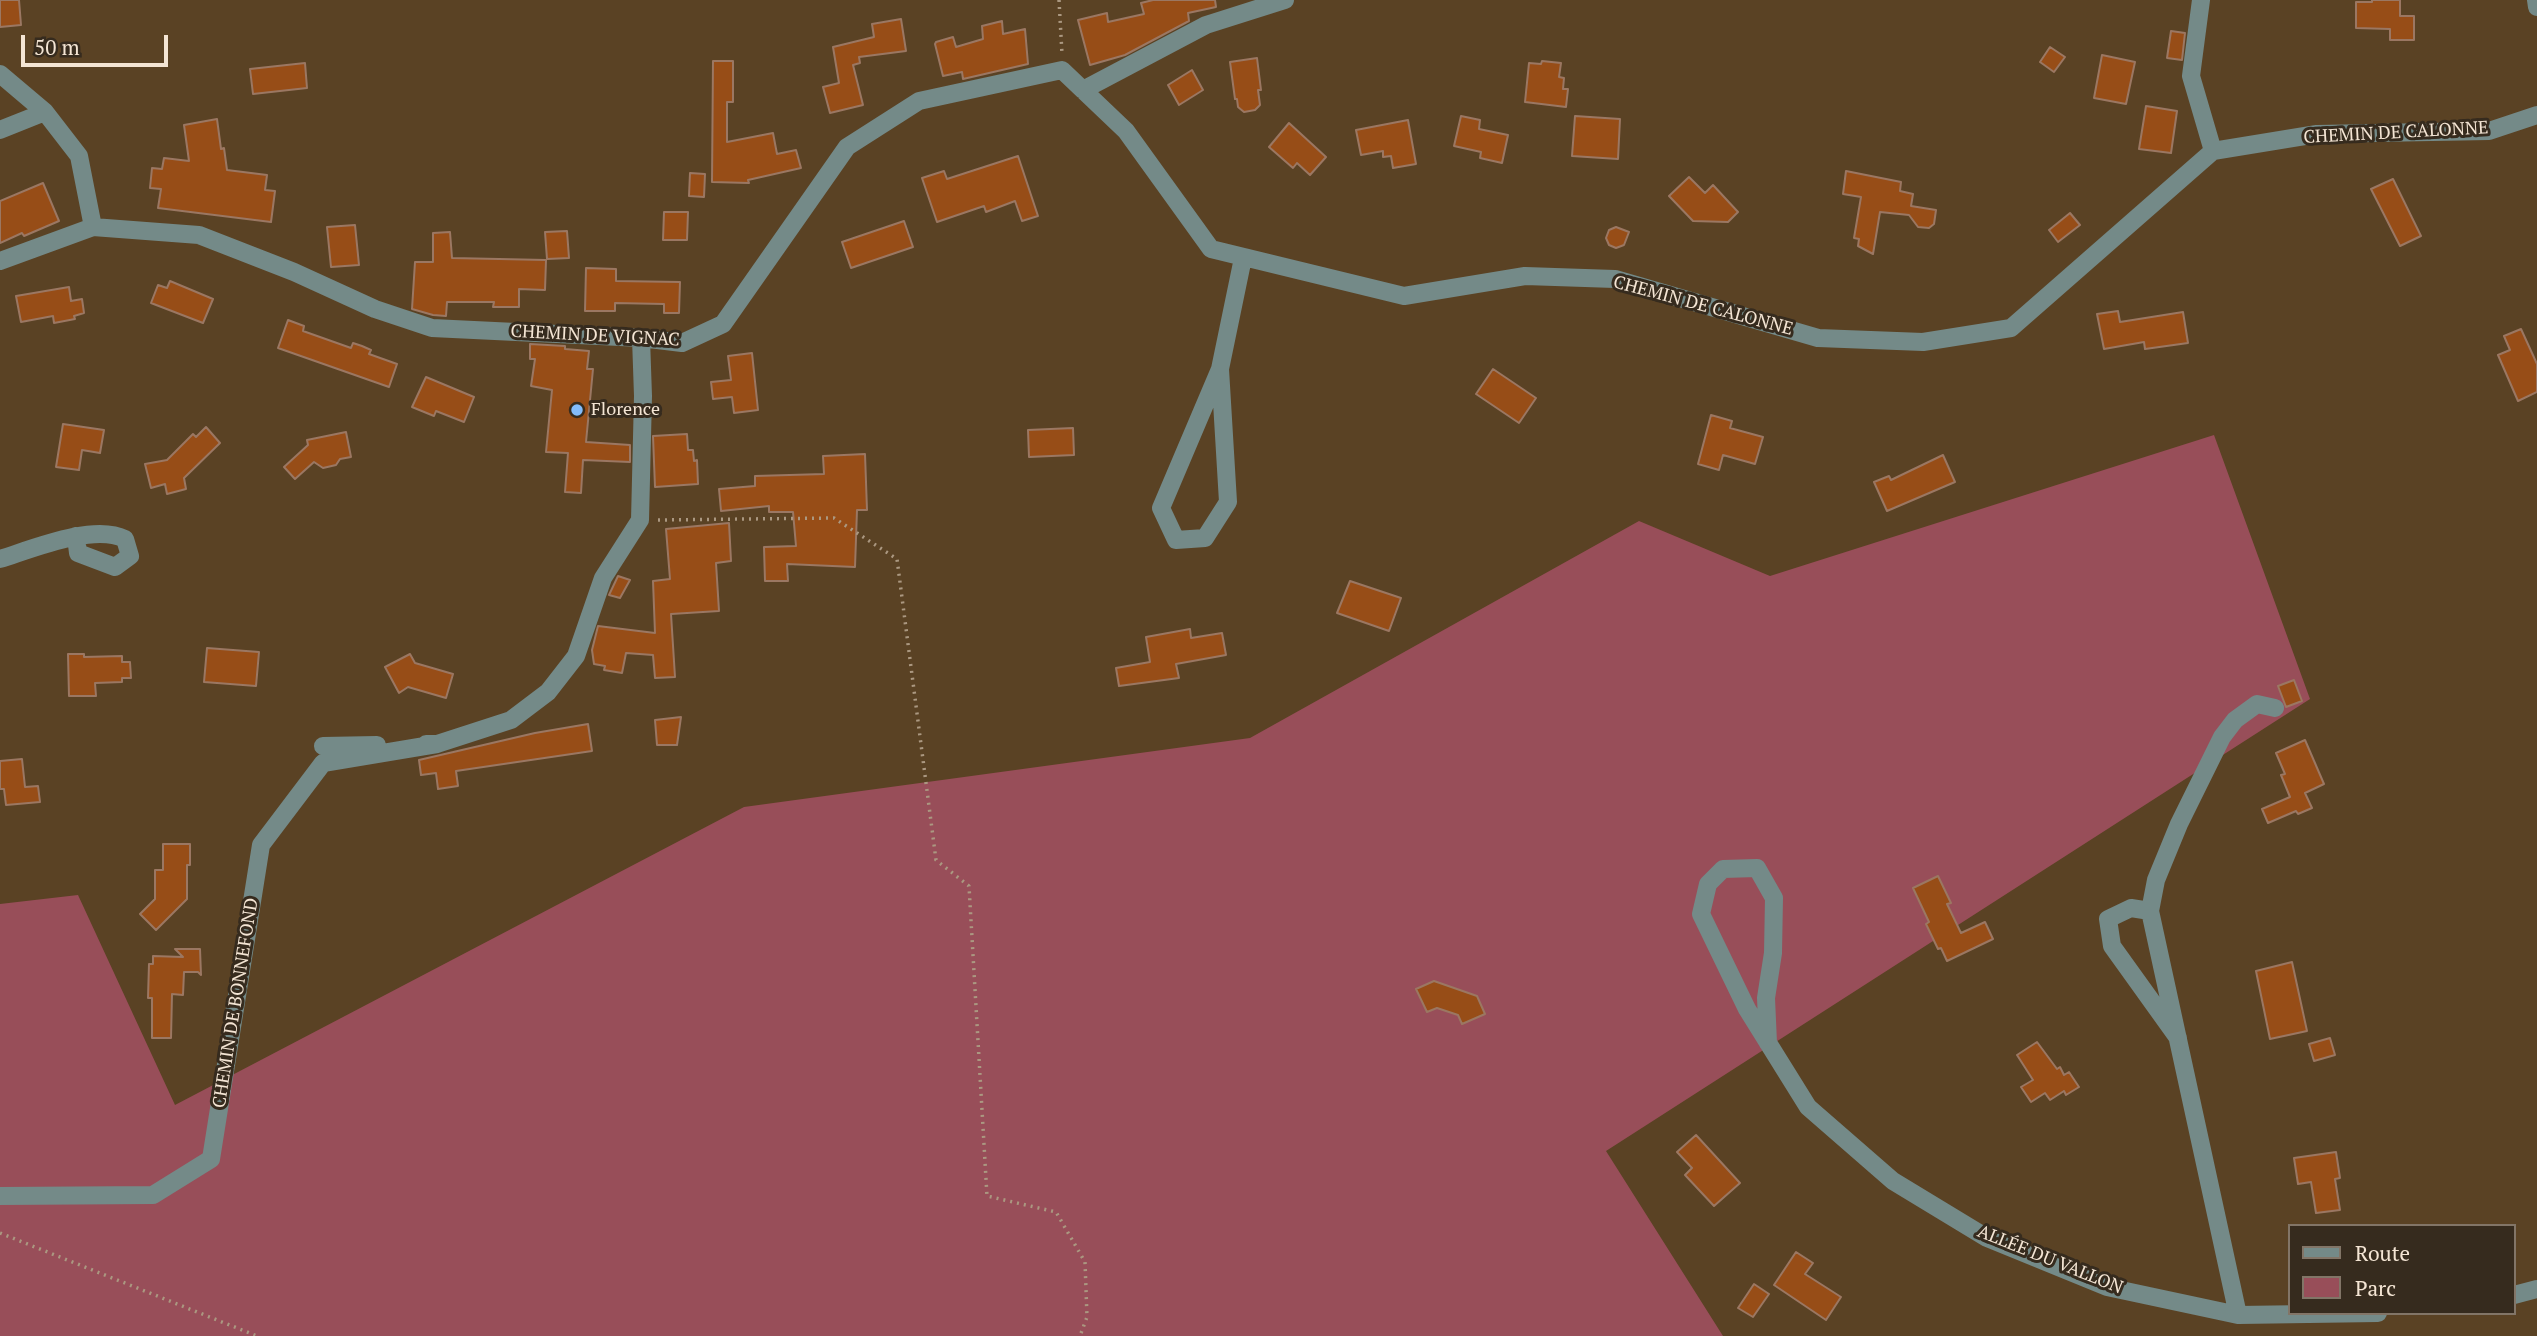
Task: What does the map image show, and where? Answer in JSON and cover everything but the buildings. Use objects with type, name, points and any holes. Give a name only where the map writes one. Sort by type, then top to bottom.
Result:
[{"type":"street","points":[[1062,70],[1083,90],[1206,25],[1285,0]]},
{"type":"street","points":[[2201,0],[2191,76],[2213,151]]},
{"type":"street","points":[[2536,0],[2537,7]]},
{"type":"street","name":"CHEMIN DE VIGNAC","points":[[0,261],[93,227],[199,235],[294,272],[375,309],[432,328],[641,338],[682,343],[723,324],[847,148],[919,101],[1062,70]]},
{"type":"street","points":[[0,74],[45,112],[79,156],[93,227]]},
{"type":"street","name":"CHEMIN DE CALONNE","points":[[1083,90],[1126,131],[1211,249],[1404,296],[1525,276],[1615,279],[1818,338],[1923,342],[2011,328],[2213,151],[2317,134],[2489,131],[2537,115]]},
{"type":"street","points":[[0,130],[45,112]]},
{"type":"street","points":[[1220,369],[1228,502],[1205,538],[1176,540],[1161,508],[1220,369],[1243,258]]},
{"type":"street","points":[[323,746],[437,744],[511,720],[548,692],[576,656],[603,578],[640,520],[643,396],[641,338]]},
{"type":"street","points":[[0,559],[76,536]]},
{"type":"street","points":[[2238,1315],[2150,911],[2156,880],[2179,824],[2222,737],[2235,720],[2257,704],[2275,708]]},
{"type":"street","name":"CHEMIN DE BONNEFOND","points":[[0,1196],[153,1195],[211,1159],[261,845],[323,763],[437,744]]},
{"type":"street","name":"ALLÉE DU VALLON","points":[[1768,1043],[1766,998],[1773,953],[1774,898],[1757,868],[1723,869],[1708,884],[1701,914],[1747,1009],[1768,1043],[1808,1107],[1893,1181],[1987,1238],[2107,1287],[2238,1315],[2288,1314]]},
{"type":"street","points":[[2150,911],[2131,908],[2108,919],[2112,946],[2178,1038]]},
{"type":"street","points":[[2516,1294],[2537,1289]]},
{"type":"path","points":[[1059,0],[1062,70]]},
{"type":"path","points":[[640,520],[834,519],[897,559],[936,860],[969,886],[987,1196],[1056,1212],[1085,1262],[1087,1317],[1080,1336]]},
{"type":"path","points":[[0,1233],[257,1336]]},
{"type":"green space","points":[[2214,435],[2310,699],[1606,1151],[1723,1336],[0,1336],[0,904],[78,895],[175,1105],[744,807],[1250,738],[1639,521],[1770,576]]},
{"type":"place","name":"Florence","points":[[577,410]]}]
